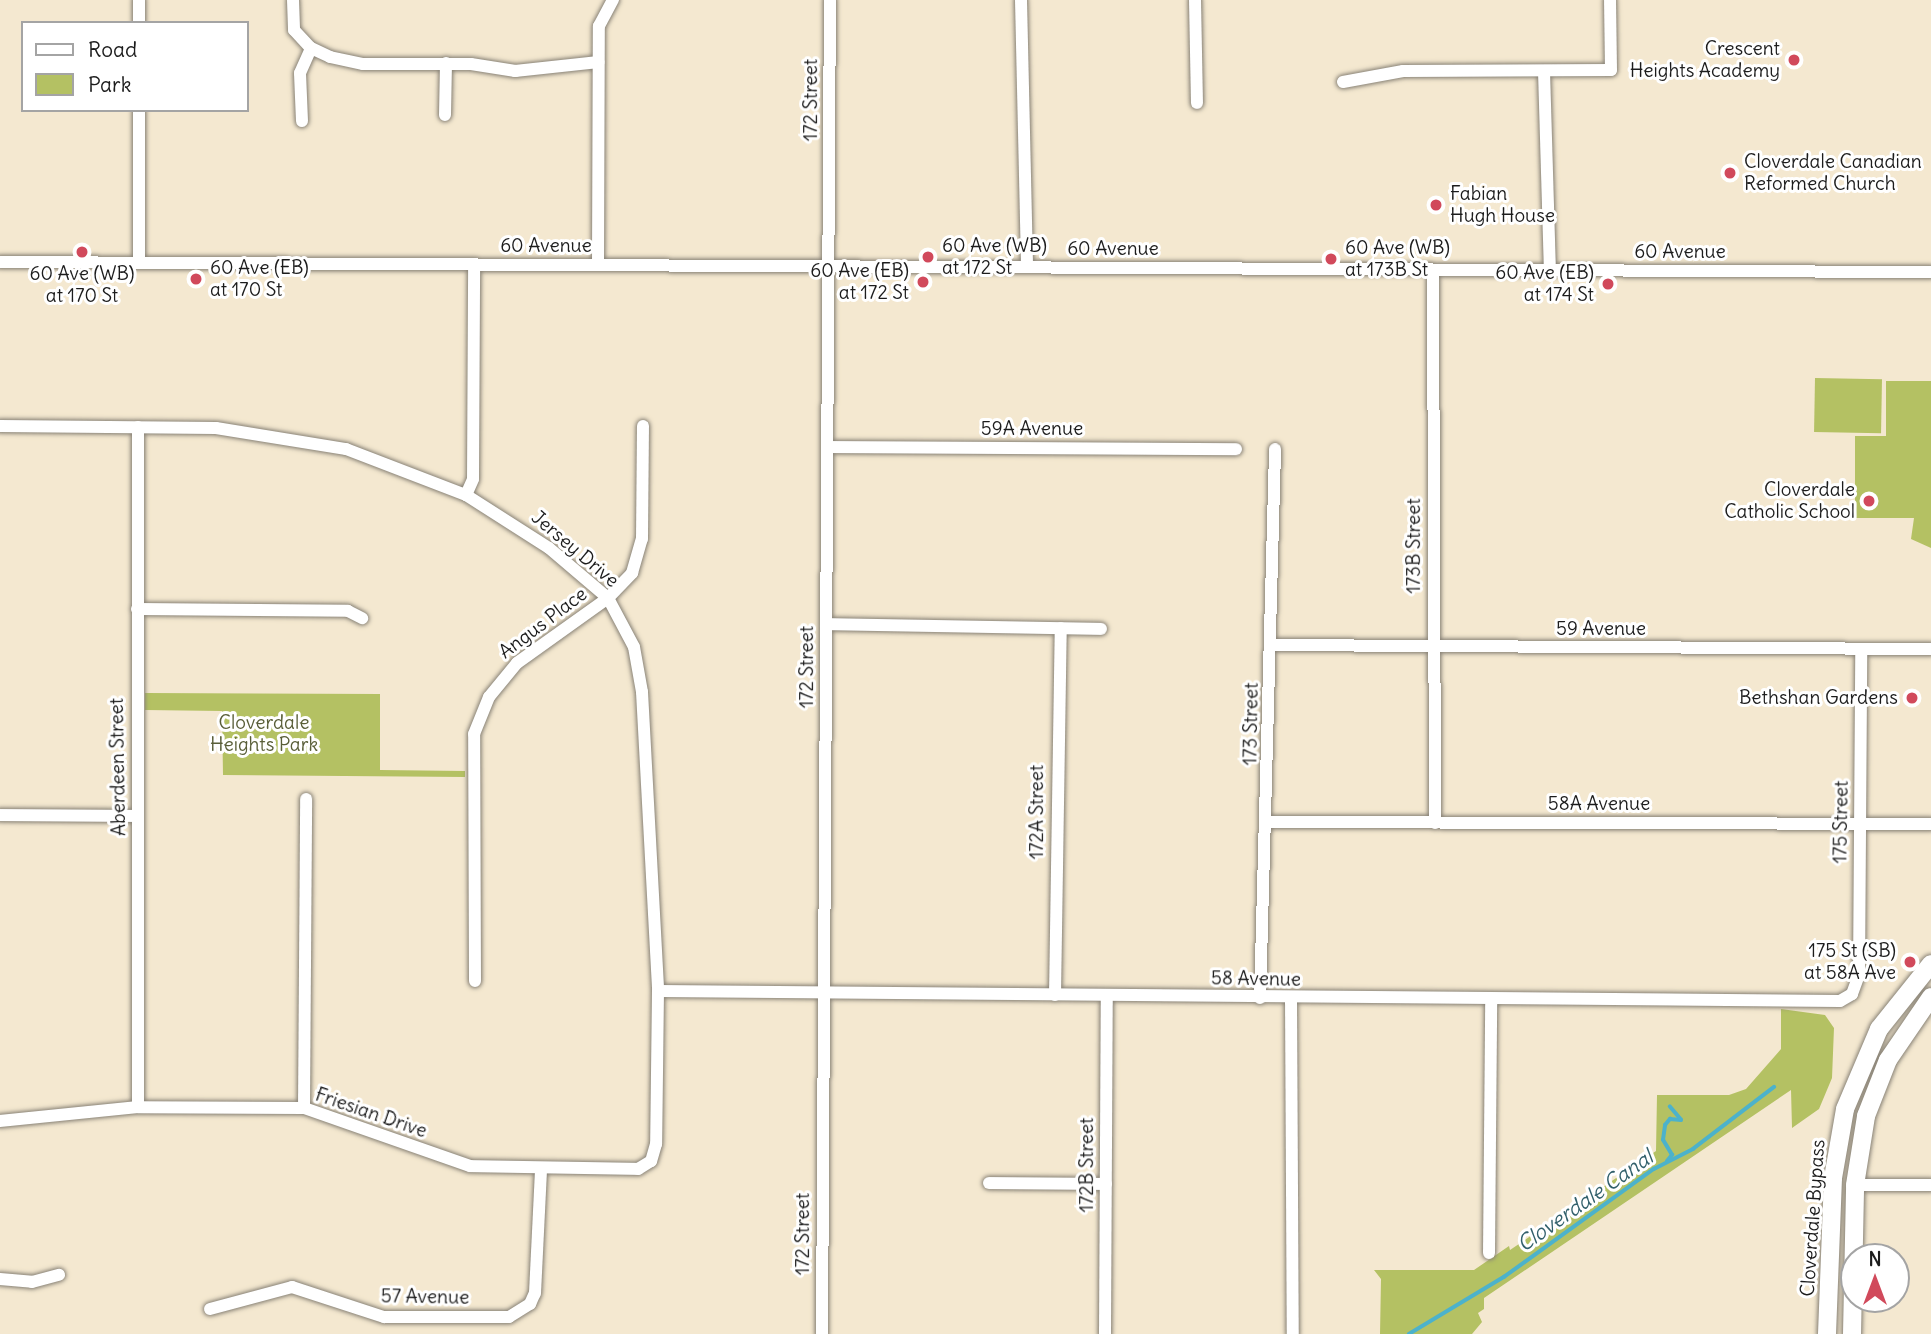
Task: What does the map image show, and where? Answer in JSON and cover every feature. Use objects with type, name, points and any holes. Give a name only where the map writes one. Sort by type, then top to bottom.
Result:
[{"type":"highway","name":"Cloverdale Bypass","points":[[1827,1334],[1833,1178],[1845,1109],[1879,1029],[1931,964]]},
{"type":"highway","name":"Cloverdale Bypass","points":[[1852,1334],[1855,1185],[1874,1093],[1895,1048],[1931,997]]},
{"type":"street","points":[[139,0],[139,21]]},
{"type":"street","points":[[293,0],[294,30],[311,48],[363,64],[446,63],[515,71],[599,62]]},
{"type":"street","points":[[598,265],[599,26],[612,0]]},
{"type":"street","name":"172 Street","points":[[822,1334],[830,0]]},
{"type":"street","points":[[1021,0],[1027,267]]},
{"type":"street","points":[[1195,0],[1198,103]]},
{"type":"street","points":[[1343,82],[1403,71],[1611,70],[1610,0]]},
{"type":"street","points":[[302,121],[300,73],[311,48]]},
{"type":"street","points":[[445,115],[446,63]]},
{"type":"street","points":[[1544,71],[1550,270]]},
{"type":"street","points":[[139,112],[139,262]]},
{"type":"street","name":"60 Avenue","points":[[0,262],[830,269],[1027,267],[1931,272]]},
{"type":"street","points":[[466,495],[473,479],[474,264]]},
{"type":"street","name":"173B Street","points":[[1433,270],[1435,823]]},
{"type":"street","name":"Jersey Drive","points":[[0,426],[216,428],[309,440],[359,453],[466,495],[549,548],[608,598],[634,648],[642,692],[658,991],[656,1144],[651,1161],[644,1167]]},
{"type":"street","name":"Angus Place","points":[[475,981],[474,734],[489,697],[517,663],[608,598],[632,573],[642,539],[643,426]]},
{"type":"street","name":"Aberdeen Street","points":[[138,427],[138,1107]]},
{"type":"street","name":"59A Avenue","points":[[828,447],[1236,449]]},
{"type":"street","name":"173 Street","points":[[1260,998],[1267,822],[1275,449]]},
{"type":"street","points":[[137,609],[348,611],[362,618]]},
{"type":"street","points":[[826,624],[1101,629]]},
{"type":"street","name":"172A Street","points":[[1055,995],[1061,628]]},
{"type":"street","name":"59 Avenue","points":[[1271,645],[1931,649]]},
{"type":"street","name":"175 Street","points":[[1852,994],[1859,975],[1861,649]]},
{"type":"street","points":[[304,1108],[306,799]]},
{"type":"street","points":[[0,815],[136,816]]},
{"type":"street","name":"58A Avenue","points":[[1267,822],[1931,824]]},
{"type":"street","name":"58 Avenue","points":[[658,991],[1828,1002],[1852,994]]},
{"type":"street","name":"172B Street","points":[[1105,1334],[1107,996]]},
{"type":"street","points":[[1291,998],[1293,1334]]},
{"type":"street","points":[[1489,1253],[1491,1000]]},
{"type":"street","name":"Friesian Drive","points":[[0,1121],[138,1107],[304,1108],[456,1163],[541,1170],[644,1167]]},
{"type":"street","name":"57 Avenue","points":[[210,1309],[292,1287],[384,1317],[496,1318],[520,1312],[535,1293],[541,1170]]},
{"type":"street","points":[[989,1183],[1106,1184]]},
{"type":"street","points":[[1855,1185],[1931,1185]]},
{"type":"street","points":[[0,1279],[32,1282],[59,1275]]},
{"type":"green space","points":[[1815,378],[1882,379],[1881,433],[1814,432]]},
{"type":"green space","points":[[1886,381],[1931,381],[1931,548],[1911,539],[1914,518],[1855,518],[1855,436],[1886,436]]},
{"type":"green space","name":"Cloverdale Heights Park","points":[[145,693],[380,694],[380,770],[465,771],[465,777],[223,775],[222,711],[145,710]]},
{"type":"green space","points":[[1781,1009],[1825,1015],[1834,1028],[1832,1078],[1819,1109],[1792,1128],[1791,1090],[1484,1298],[1484,1309],[1478,1313],[1482,1322],[1472,1334],[1380,1334],[1381,1279],[1374,1270],[1474,1270],[1509,1246],[1510,1250],[1656,1151],[1657,1095],[1729,1095],[1746,1089],[1781,1049]]},
{"type":"waterway","name":"Cloverdale Canal","points":[[1409,1334],[1504,1277],[1654,1169],[1693,1149],[1774,1087]]},
{"type":"waterway","points":[[1667,1161],[1672,1155],[1663,1140],[1665,1125],[1670,1119],[1681,1120],[1670,1107]]},
{"type":"place","name":"Crescent Heights Academy","points":[[1794,60]]},
{"type":"place","name":"Cloverdale Canadian Reformed Church","points":[[1730,173]]},
{"type":"place","name":"Fabian Hugh House","points":[[1436,205]]},
{"type":"place","name":"60 Ave (WB) at 170 St","points":[[82,252]]},
{"type":"place","name":"60 Ave (WB) at 172 St","points":[[928,257]]},
{"type":"place","name":"60 Ave (WB) at 173B St","points":[[1331,259]]},
{"type":"place","name":"60 Ave (EB) at 170 St","points":[[196,279]]},
{"type":"place","name":"60 Ave (EB) at 172 St","points":[[923,282]]},
{"type":"place","name":"60 Ave (EB) at 174 St","points":[[1608,284]]},
{"type":"place","name":"Cloverdale Catholic School","points":[[1869,501]]},
{"type":"place","name":"Bethshan Gardens","points":[[1912,698]]},
{"type":"place","name":"175 St (SB) at 58A Ave","points":[[1910,962]]}]
